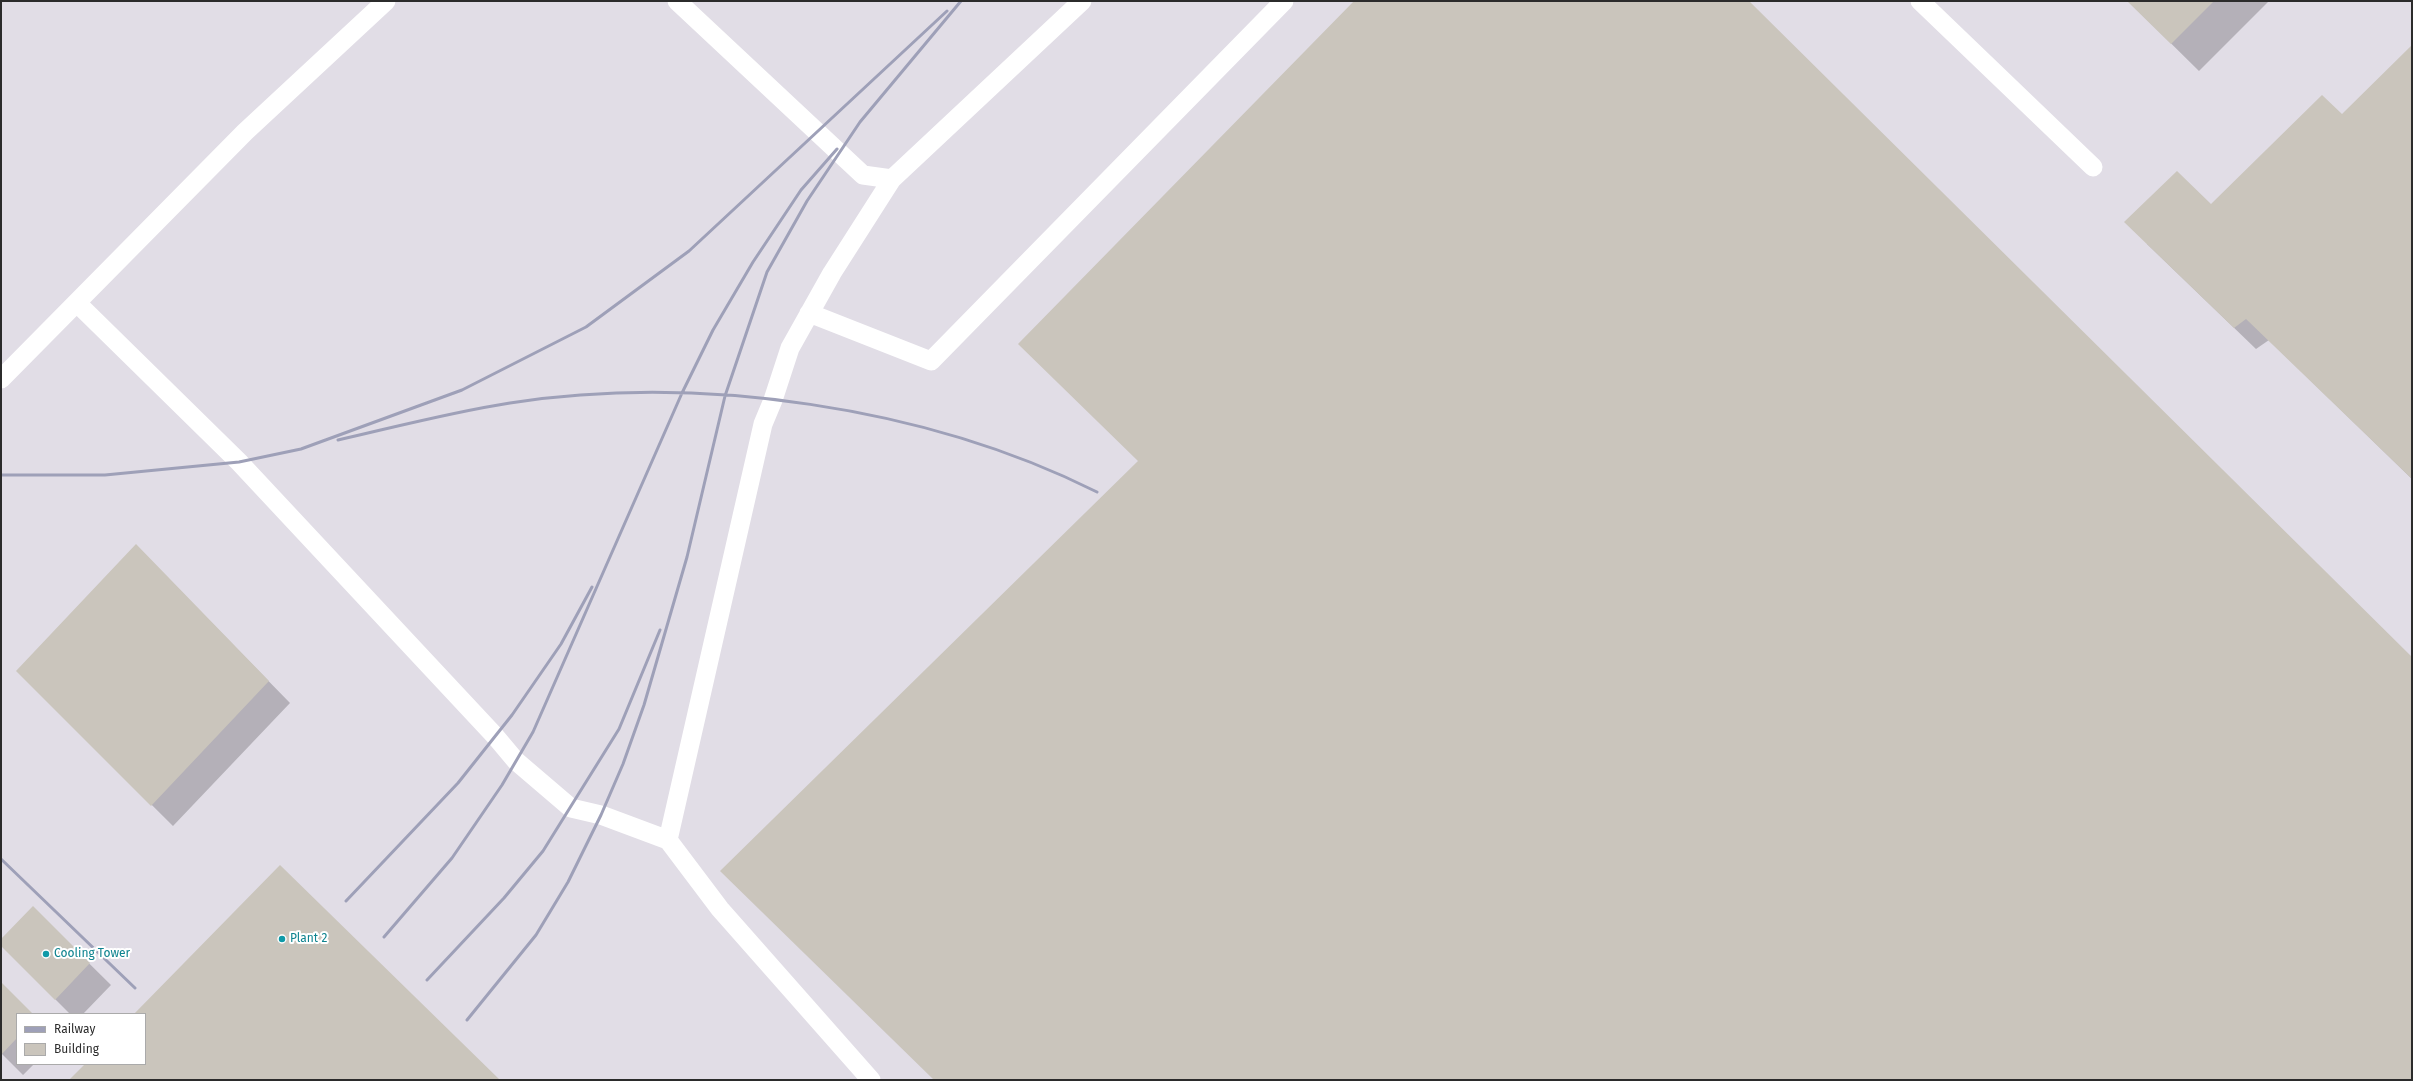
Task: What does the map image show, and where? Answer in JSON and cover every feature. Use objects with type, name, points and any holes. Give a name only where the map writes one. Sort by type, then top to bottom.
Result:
[{"type":"lane","points":[[1,379],[245,132],[386,1]]},
{"type":"lane","points":[[677,1],[863,175],[892,179]]},
{"type":"lane","points":[[668,840],[763,424],[773,400],[790,348],[809,313],[892,179],[1082,1]]},
{"type":"lane","points":[[809,313],[930,361],[1284,1]]},
{"type":"lane","points":[[1920,1],[2093,167]]},
{"type":"lane","points":[[77,303],[239,462],[495,736],[516,761],[571,808],[601,816],[668,840],[720,909],[871,1080]]},
{"type":"shaded area","points":[[1,1],[2412,1],[2412,1080],[1,1080]]},
{"type":"building","points":[[1354,1],[1749,1],[2412,657],[2412,1080],[934,1080],[720,871],[1138,461],[1018,344]]},
{"type":"building","points":[[2127,1],[2214,1],[2171,44]]},
{"type":"building","points":[[2412,45],[2412,479],[2246,319],[2234,328],[2124,222],[2177,171],[2211,204],[2322,95],[2342,114]]},
{"type":"building","points":[[136,544],[269,681],[151,806],[16,671]]},
{"type":"building","name":"Plant 2","points":[[280,865],[500,1080],[69,1080],[84,1065],[146,1065],[146,1013],[135,1013]]},
{"type":"building","name":"Cooling Tower","points":[[33,906],[90,963],[55,1000],[1,946],[1,939]]},
{"type":"building","points":[[1,982],[32,1013],[16,1013],[16,1039],[1,1055]]},
{"type":"railway","points":[[467,1020],[536,935],[568,882],[601,815],[623,764],[644,705],[687,557],[725,396],[767,272],[807,201],[860,122],[961,1]]},
{"type":"railway","points":[[1,475],[105,475],[239,462],[301,449],[462,390],[586,327],[689,251],[947,11]]},
{"type":"railway","points":[[384,937],[452,858],[502,785],[533,732],[682,393],[713,330],[753,262],[801,190],[837,149]]},
{"type":"railway","points":[[338,440],[445,415],[510,403],[583,395],[658,393],[734,396],[810,404],[886,418],[959,438],[1030,462],[1097,492]]},
{"type":"railway","points":[[346,901],[458,783],[512,715],[561,644],[592,587]]},
{"type":"railway","points":[[427,980],[504,898],[543,851],[619,729],[660,630]]},
{"type":"railway","points":[[1,859],[135,988]]},
{"type":"place","name":"Plant 2","points":[[282,939]]},
{"type":"place","name":"Cooling Tower","points":[[46,954]]}]
